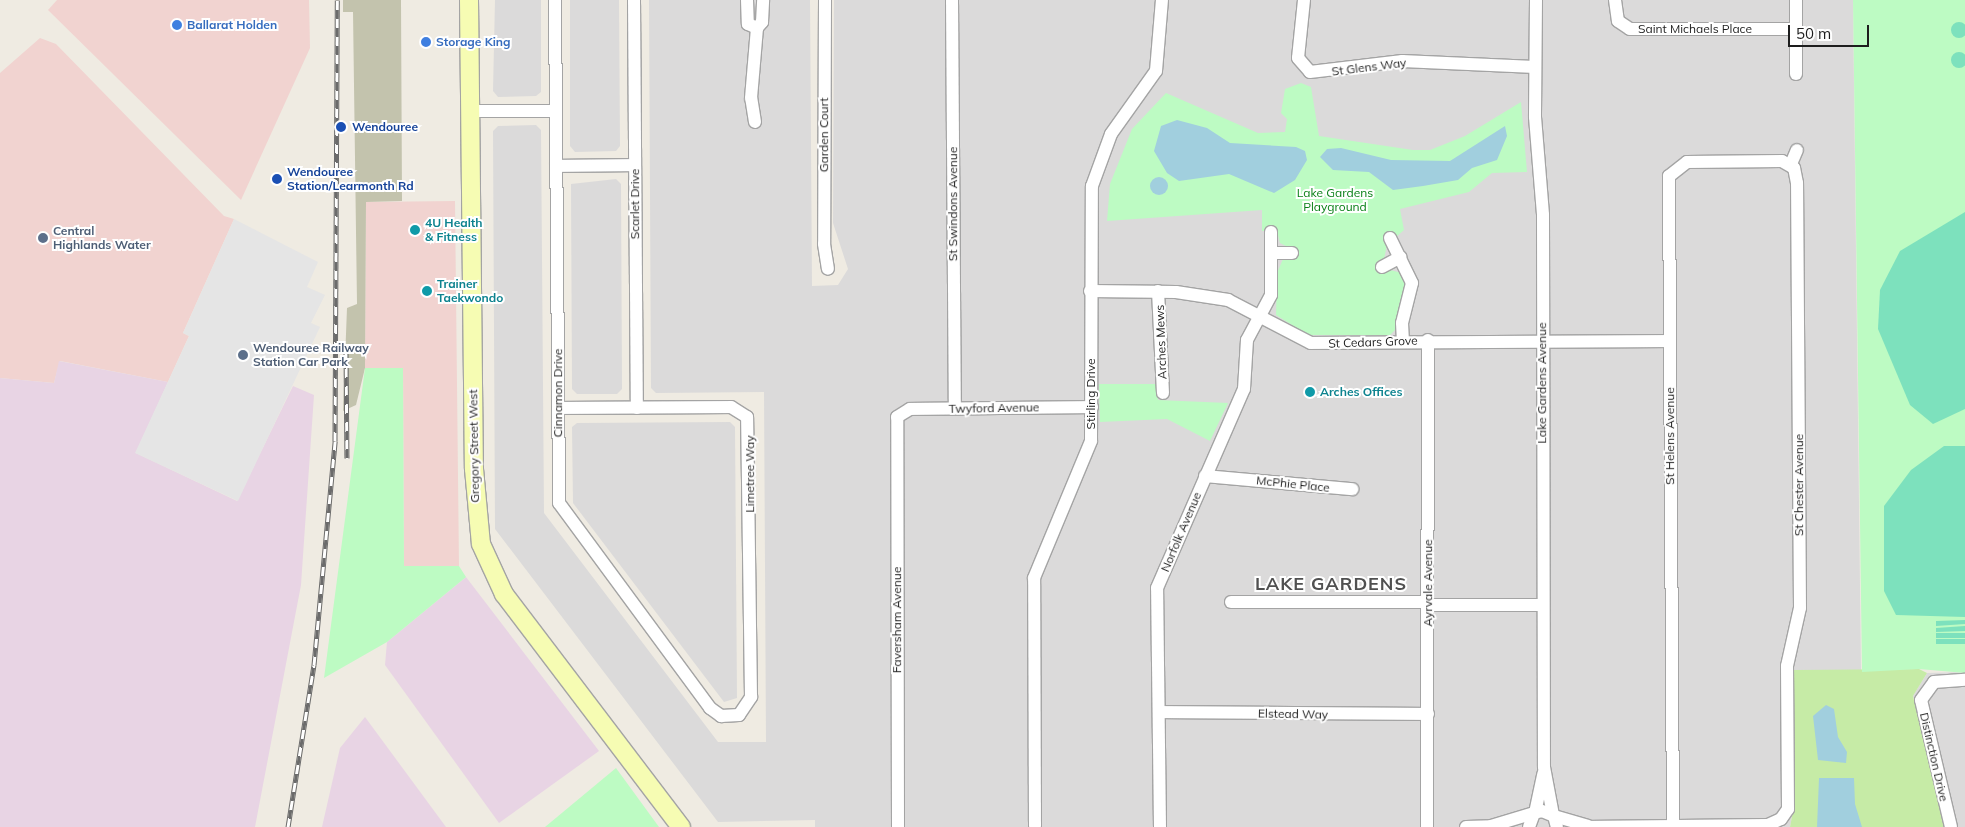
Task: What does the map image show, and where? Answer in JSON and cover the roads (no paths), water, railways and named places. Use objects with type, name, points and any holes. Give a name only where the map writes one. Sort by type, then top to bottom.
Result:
[{"type":"main road","name":"Gregory Street West","points":[[469,0],[474,469],[481,544],[504,594],[681,827]]},
{"type":"street","name":"Cinnamon Drive","points":[[555,0],[558,495],[563,514],[710,708],[721,716],[736,716]]},
{"type":"street","name":"Scarlet Drive","points":[[634,0],[637,408]]},
{"type":"street","name":"Garden Court","points":[[825,0],[824,244],[828,269]]},
{"type":"street","name":"St Swindons Avenue","points":[[952,0],[955,408]]},
{"type":"street","name":"Stirling Drive","points":[[1034,827],[1034,578],[1087,452],[1092,407],[1090,291],[1094,177],[1111,134],[1156,72],[1162,0]]},
{"type":"street","name":"St Glens Way","points":[[1304,0],[1298,58],[1310,72],[1402,61],[1535,67]]},
{"type":"street","name":"Lake Gardens Avenue","points":[[1536,0],[1535,67],[1542,196],[1544,767],[1554,820]]},
{"type":"street","name":"Saint Michaels Place","points":[[1615,0],[1618,21],[1633,30],[1796,28]]},
{"type":"street","points":[[1796,0],[1796,74]]},
{"type":"street","points":[[755,122],[751,98],[757,28],[763,5],[747,5],[748,26],[757,28]]},
{"type":"street","points":[[470,112],[556,111]]},
{"type":"street","points":[[1791,164],[1797,150]]},
{"type":"street","name":"St Helens Avenue","points":[[1673,825],[1668,186],[1672,171],[1690,161],[1778,160],[1791,164]]},
{"type":"street","name":"St Chester Avenue","points":[[1694,826],[1767,825],[1781,819],[1789,802],[1788,662],[1800,608],[1797,179],[1791,164]]},
{"type":"street","points":[[556,166],[635,165]]},
{"type":"street","name":"Norfolk Avenue","points":[[1160,827],[1157,588],[1243,393],[1247,340],[1271,295],[1271,232]]},
{"type":"street","points":[[1390,238],[1401,257],[1412,287],[1402,320],[1403,340]]},
{"type":"street","points":[[1272,253],[1292,253]]},
{"type":"street","points":[[1382,267],[1401,257]]},
{"type":"street","name":"St Cedars Grove","points":[[1090,291],[1158,291],[1228,300],[1261,314],[1312,343],[1403,340],[1669,341]]},
{"type":"street","name":"Arches Mews","points":[[1158,291],[1163,393]]},
{"type":"street","name":"Ayrvale Avenue","points":[[1427,827],[1428,340]]},
{"type":"street","name":"Twyford Avenue","points":[[899,414],[908,409],[1092,407]]},
{"type":"street","name":"Limetree Way","points":[[558,408],[733,408],[749,422],[751,696],[746,709],[736,716]]},
{"type":"street","name":"Faversham Avenue","points":[[898,827],[899,414]]},
{"type":"street","name":"McPhie Place","points":[[1205,476],[1352,489]]},
{"type":"street","points":[[1231,602],[1543,605]]},
{"type":"street","name":"Distinction Drive","points":[[1950,827],[1922,705],[1927,687],[1940,680],[1965,680]]},
{"type":"street","name":"Elstead Way","points":[[1159,712],[1428,714]]},
{"type":"street","name":"Lake Gardens Avenue","points":[[1529,827],[1544,767]]},
{"type":"street","points":[[1466,827],[1494,826],[1534,813],[1554,820],[1586,827],[1694,826]]},
{"type":"street","points":[[1034,827],[1039,827]]},
{"type":"water","points":[[1177,120],[1207,128],[1230,143],[1296,147],[1305,151],[1307,160],[1295,180],[1274,193],[1229,174],[1179,181],[1167,173],[1154,151],[1161,126]]},
{"type":"water","points":[[1505,126],[1507,136],[1497,160],[1472,168],[1458,180],[1423,186],[1393,190],[1369,172],[1333,170],[1320,157],[1327,149],[1341,148],[1391,160],[1450,161]]},
{"type":"water","points":[[1155,177],[1163,177],[1168,182],[1166,193],[1155,195],[1150,190],[1150,182]]},
{"type":"water","points":[[1826,705],[1834,709],[1838,737],[1847,752],[1846,763],[1818,760],[1813,716]]},
{"type":"water","points":[[1819,778],[1854,778],[1855,804],[1862,827],[1817,827]]},
{"type":"railway","points":[[288,827],[314,665],[335,441],[337,0]]},
{"type":"railway","points":[[346,350],[347,458]]},
{"type":"place","name":"Ballarat Holden","points":[[177,25]]},
{"type":"place","name":"Storage King","points":[[426,42]]},
{"type":"place","name":"Wendouree","points":[[341,127]]},
{"type":"place","name":"Wendouree Station/Learmonth Rd","points":[[277,179]]},
{"type":"place","name":"4U Health & Fitness","points":[[415,230]]},
{"type":"place","name":"Central Highlands Water","points":[[43,238]]},
{"type":"place","name":"Trainer Taekwondo","points":[[427,291]]},
{"type":"place","name":"Wendouree Railway Station Car Park","points":[[243,355]]},
{"type":"place","name":"Arches Offices","points":[[1310,392]]},
{"type":"district","name":"LAKE GARDENS","points":[[1331,584]]},
{"type":"park label","name":"Lake Gardens Playground","points":[[1335,200]]}]
